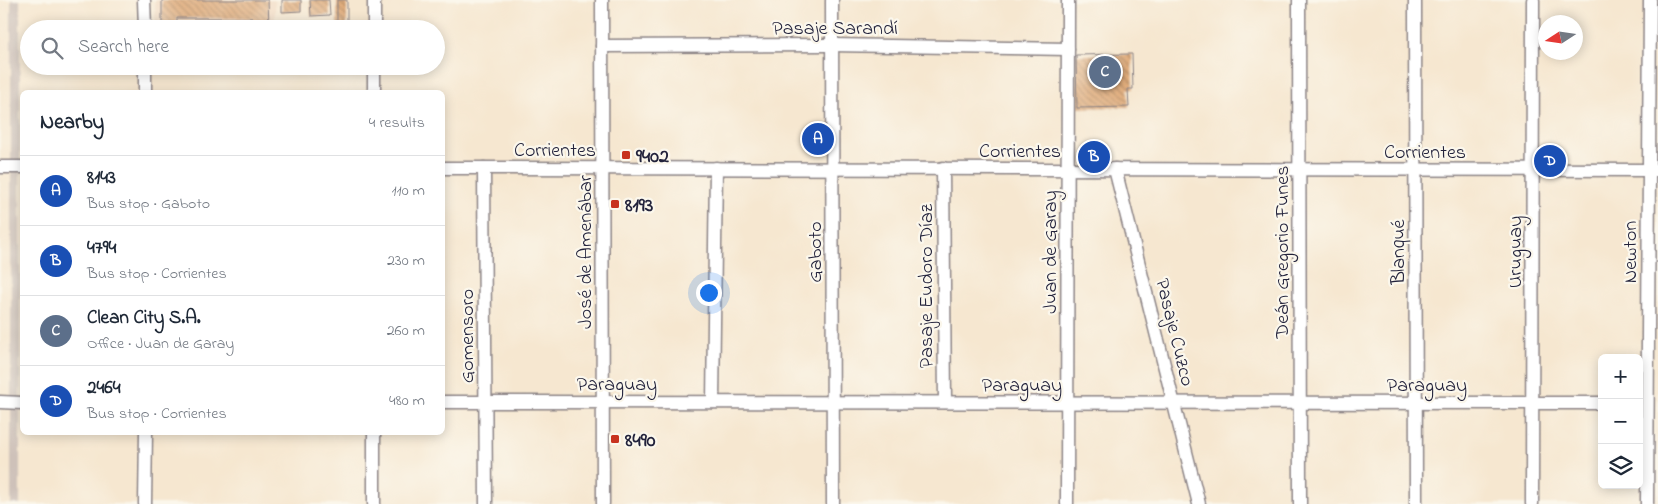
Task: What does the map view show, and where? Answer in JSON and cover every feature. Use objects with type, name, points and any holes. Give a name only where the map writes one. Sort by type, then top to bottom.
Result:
[{"type":"street","points":[[144,0],[145,20]]},
{"type":"street","points":[[374,0],[374,20]]},
{"type":"street","name":"José de Amenábar","points":[[602,0],[603,504]]},
{"type":"street","name":"Gaboto","points":[[832,0],[833,504]]},
{"type":"street","name":"Juan de Garay","points":[[1067,504],[1068,0]]},
{"type":"street","name":"Deán Gregorio Funes","points":[[1299,0],[1300,504]]},
{"type":"street","name":"Blanqué","points":[[1415,0],[1416,504]]},
{"type":"street","name":"Uruguay","points":[[1532,504],[1533,0]]},
{"type":"street","name":"Newton","points":[[1647,504],[1653,170],[1650,0]]},
{"type":"street","name":"Pasaje Sarandí","points":[[602,46],[832,45],[1068,49]]},
{"type":"street","points":[[145,75],[145,90]]},
{"type":"street","points":[[374,75],[374,90]]},
{"type":"street","points":[[0,167],[20,167]]},
{"type":"street","name":"Corrientes","points":[[445,168],[1653,170]]},
{"type":"street","name":"Gomensoro","points":[[484,168],[486,504]]},
{"type":"street","points":[[713,402],[716,168]]},
{"type":"street","name":"Pasaje Eudoro Díaz","points":[[943,168],[945,402]]},
{"type":"street","name":"Pasaje Cuzco","points":[[1115,169],[1175,402],[1199,504]]},
{"type":"street","points":[[0,402],[20,402]]},
{"type":"street","name":"Paraguay","points":[[445,402],[1598,402]]},
{"type":"street","points":[[145,504],[146,435]]},
{"type":"street","points":[[374,435],[374,504]]},
{"type":"shaded area","points":[[11,0],[20,0],[20,504],[11,504]]},
{"type":"shaded area","points":[[155,0],[275,0],[275,20],[155,20]]},
{"type":"building","points":[[162,0],[268,0],[269,20],[252,20],[252,18],[177,18],[177,20],[162,20]]},
{"type":"building","points":[[282,0],[301,0],[301,11],[282,12]]},
{"type":"building","points":[[310,0],[329,0],[330,15],[311,16]]},
{"type":"building","points":[[337,0],[347,0],[347,20],[337,20]]},
{"type":"building","points":[[1132,54],[1133,89],[1128,89],[1129,107],[1077,108],[1076,55]]},
{"type":"place","name":"Clean City S.A.","points":[[1105,72]]},
{"type":"place","name":"8143","points":[[818,139]]},
{"type":"place","name":"9402","points":[[626,155]]},
{"type":"place","name":"4794","points":[[1094,157]]},
{"type":"place","name":"2464","points":[[1550,161]]},
{"type":"place","name":"8193","points":[[615,204]]},
{"type":"place","name":"8490","points":[[615,439]]}]
